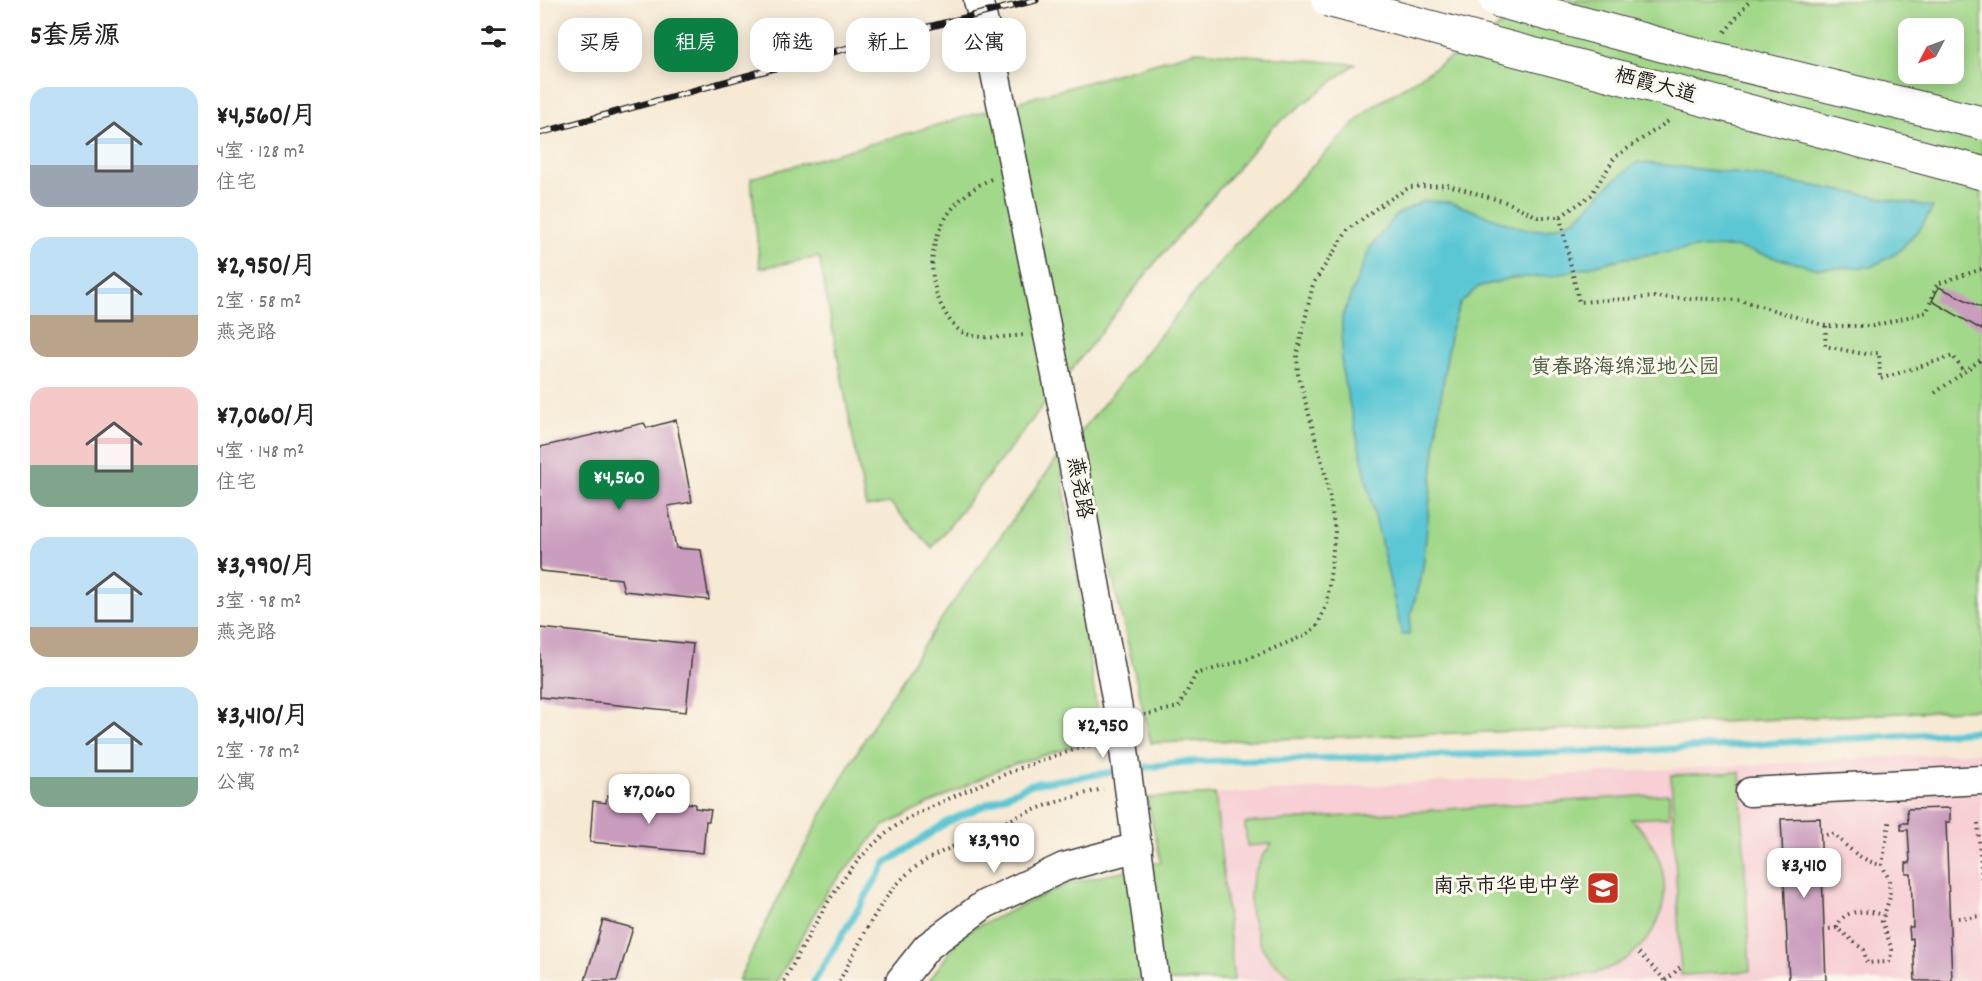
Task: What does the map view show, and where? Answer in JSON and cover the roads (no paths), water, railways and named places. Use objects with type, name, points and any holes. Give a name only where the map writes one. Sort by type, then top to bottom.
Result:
[{"type":"highway","name":"栖霞大道","points":[[1328,0],[1982,173]]},
{"type":"highway","name":"栖霞大道","points":[[1496,0],[1684,51],[1982,123]]},
{"type":"street","name":"燕尧路","points":[[978,0],[1015,168],[1067,429],[1120,720],[1119,795],[1138,847],[1155,981]]},
{"type":"street","points":[[1750,792],[1982,780]]},
{"type":"street","points":[[900,981],[927,947],[985,904],[1064,867],[1138,847]]},
{"type":"water","points":[[1637,162],[1752,175],[1933,207],[1922,226],[1897,253],[1871,267],[1815,268],[1734,247],[1695,248],[1620,259],[1552,276],[1511,278],[1478,287],[1460,304],[1451,330],[1438,418],[1423,568],[1411,614],[1409,635],[1402,635],[1342,371],[1342,317],[1370,248],[1396,215],[1423,201],[1450,202],[1523,229],[1548,230],[1576,219],[1610,184]]},
{"type":"waterway","points":[[1134,769],[1184,762],[1653,750],[1982,731]]},
{"type":"waterway","points":[[814,981],[886,863],[947,822],[1032,784],[1120,771]]},
{"type":"railway","points":[[540,133],[884,38],[1036,0]]},
{"type":"place","name":"南京市华电中学","points":[[1603,888]]},
{"type":"park label","name":"寅春路海绵湿地公园","points":[[1625,369]]}]
